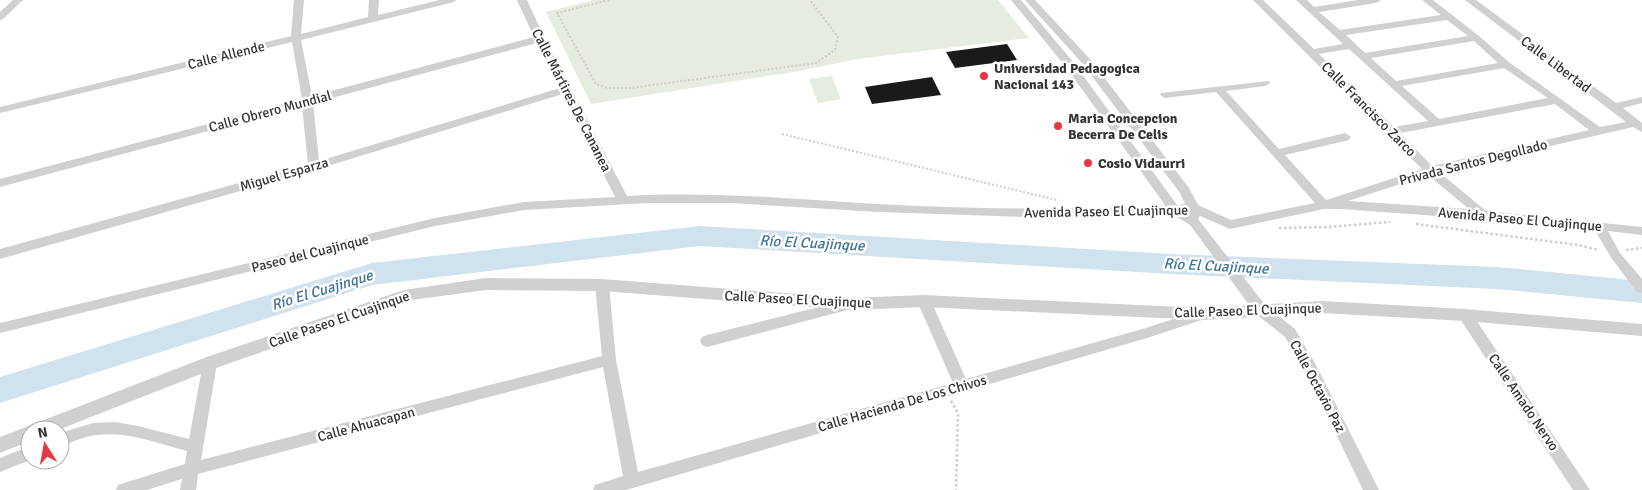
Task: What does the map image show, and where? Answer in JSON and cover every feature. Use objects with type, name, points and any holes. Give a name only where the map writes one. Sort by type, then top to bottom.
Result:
[{"type":"street","points":[[0,17],[18,0]]},
{"type":"street","points":[[299,0],[296,38],[308,100],[314,166]]},
{"type":"street","points":[[373,20],[374,0]]},
{"type":"street","name":"Calle Allende","points":[[0,110],[373,20],[440,1],[451,0]]},
{"type":"street","name":"Calle Mártires De Cananea","points":[[522,0],[540,39],[623,200]]},
{"type":"street","points":[[1030,0],[1086,61],[1185,192],[1193,208],[1194,222]]},
{"type":"street","name":"Calle Francisco Zarco","points":[[1258,0],[1430,170],[1482,214]]},
{"type":"street","points":[[1300,0],[1437,123]]},
{"type":"street","points":[[1311,10],[1376,0]]},
{"type":"street","points":[[1427,0],[1476,38],[1506,65],[1557,100],[1598,132]]},
{"type":"street","name":"Calle Libertad","points":[[1470,0],[1638,125]]},
{"type":"street","points":[[1020,1],[1070,65],[1174,209]]},
{"type":"street","points":[[1338,33],[1449,17]]},
{"type":"street","points":[[1364,56],[1476,38]]},
{"type":"street","name":"Calle Obrero Mundial","points":[[0,183],[540,39]]},
{"type":"street","points":[[1312,52],[1352,45]]},
{"type":"street","points":[[1070,65],[1086,61]]},
{"type":"street","points":[[1395,84],[1506,65]]},
{"type":"street","points":[[1165,95],[1265,83]]},
{"type":"street","points":[[1219,88],[1324,205]]},
{"type":"street","name":"Miguel Esparza","points":[[0,254],[314,166],[566,90]]},
{"type":"street","points":[[1392,131],[1557,100]]},
{"type":"street","points":[[1614,107],[1642,100]]},
{"type":"street","name":"Privada Santos Degollado","points":[[1324,205],[1430,170],[1598,132],[1638,125]]},
{"type":"street","points":[[1276,153],[1345,137]]},
{"type":"street","name":"Avenida Paseo El Cuajinque","points":[[623,200],[730,199],[879,208],[1056,214],[1193,208],[1230,225],[1324,205],[1482,214],[1598,225],[1642,232]]},
{"type":"street","name":"Paseo del Cuajinque","points":[[0,328],[436,222],[524,206],[623,200]]},
{"type":"street","name":"Calle Octavio Paz","points":[[1174,209],[1194,222],[1261,310],[1290,332],[1311,369],[1371,490]]},
{"type":"street","points":[[1598,225],[1642,288]]},
{"type":"street","name":"Calle Paseo El Cuajinque","points":[[64,420],[210,363],[410,294],[486,284],[602,285],[850,304],[924,301],[1202,314],[1322,307],[1465,315],[1642,330]]},
{"type":"street","points":[[602,285],[609,360],[632,481]]},
{"type":"street","points":[[924,301],[962,387]]},
{"type":"street","points":[[707,341],[850,304]]},
{"type":"street","name":"Calle Hacienda De Los Chivos","points":[[601,490],[1147,333],[1202,314]]},
{"type":"street","name":"Calle Amado Nervo","points":[[1465,315],[1582,490]]},
{"type":"street","name":"Calle Ahuacapan","points":[[124,490],[192,469],[609,360]]},
{"type":"street","points":[[188,490],[210,363]]},
{"type":"street","points":[[70,436],[83,431],[104,428],[118,429],[196,447]]},
{"type":"street","points":[[0,445],[20,437]]},
{"type":"street","points":[[0,464],[20,456]]},
{"type":"path","points":[[609,0],[557,13],[596,84],[608,88],[656,86],[816,63],[835,50],[838,37],[810,0]]},
{"type":"path","points":[[782,134],[1064,202]]},
{"type":"path","points":[[1277,228],[1328,228],[1377,222],[1396,222]]},
{"type":"path","points":[[1410,223],[1578,245],[1596,250]]},
{"type":"path","points":[[1617,253],[1642,248]]},
{"type":"path","points":[[944,391],[958,413],[956,490]]},
{"type":"shaded area","points":[[594,0],[998,0],[1029,38],[857,59],[799,71],[591,104],[546,12]]},
{"type":"shaded area","points":[[832,76],[841,99],[818,103],[809,79]]},
{"type":"building","points":[[1007,44],[1017,60],[955,68],[946,52]]},
{"type":"building","points":[[932,77],[941,95],[872,104],[865,87]]},
{"type":"waterway","name":"Río El Cuajinque","points":[[0,390],[372,274],[700,236],[1171,264],[1497,278],[1642,292]]},
{"type":"place","name":"Universidad Pedagogica Nacional 143","points":[[984,76]]},
{"type":"place","name":"Maria Concepcion Becerra De Celis","points":[[1058,126]]},
{"type":"place","name":"Cosio Vidaurri","points":[[1088,163]]}]
